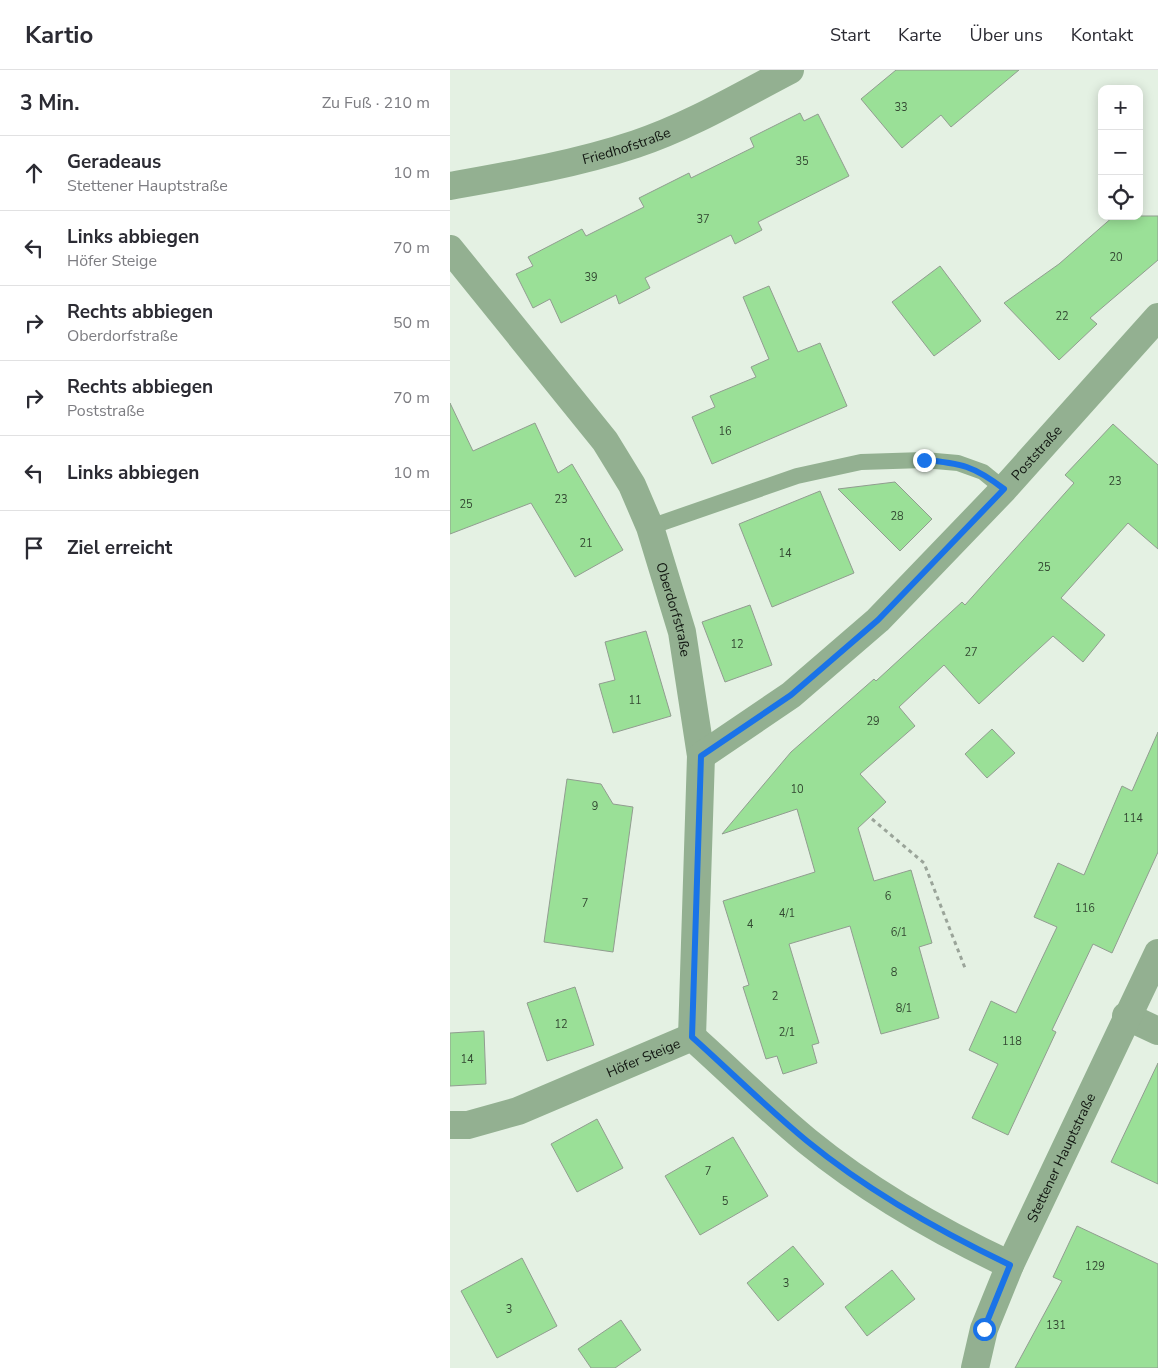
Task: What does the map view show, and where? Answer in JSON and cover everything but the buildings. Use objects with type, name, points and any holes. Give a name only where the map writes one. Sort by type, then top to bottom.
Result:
[{"type":"street","name":"Friedhofstraße","points":[[450,186],[517,174],[636,144],[697,119],[790,70]]},
{"type":"street","name":"Oberdorfstraße","points":[[450,249],[605,441],[632,485],[650,527],[682,632],[701,756],[692,1037]]},
{"type":"street","name":"Poststraße","points":[[701,756],[791,695],[878,620],[1004,489],[1158,317]]},
{"type":"street","name":"Stettener Hauptstraße","points":[[975,1368],[984,1329],[1010,1265],[1126,1016],[1158,953]]},
{"type":"street","points":[[1126,1016],[1158,1031]]},
{"type":"street","name":"Höfer Steige","points":[[450,1125],[468,1125],[518,1111],[692,1037],[808,1141],[881,1194],[962,1242],[1010,1265]]},
{"type":"lane","points":[[650,527],[797,476],[861,462],[924,460],[958,462],[983,472],[1004,489]]},
{"type":"path","points":[[872,818],[924,863],[965,968]]},
{"type":"route","points":[[924,460],[958,462],[983,472],[1004,489],[878,620],[791,695],[701,756],[692,1037],[808,1141],[881,1194],[962,1242],[1010,1265],[984,1329]]}]
